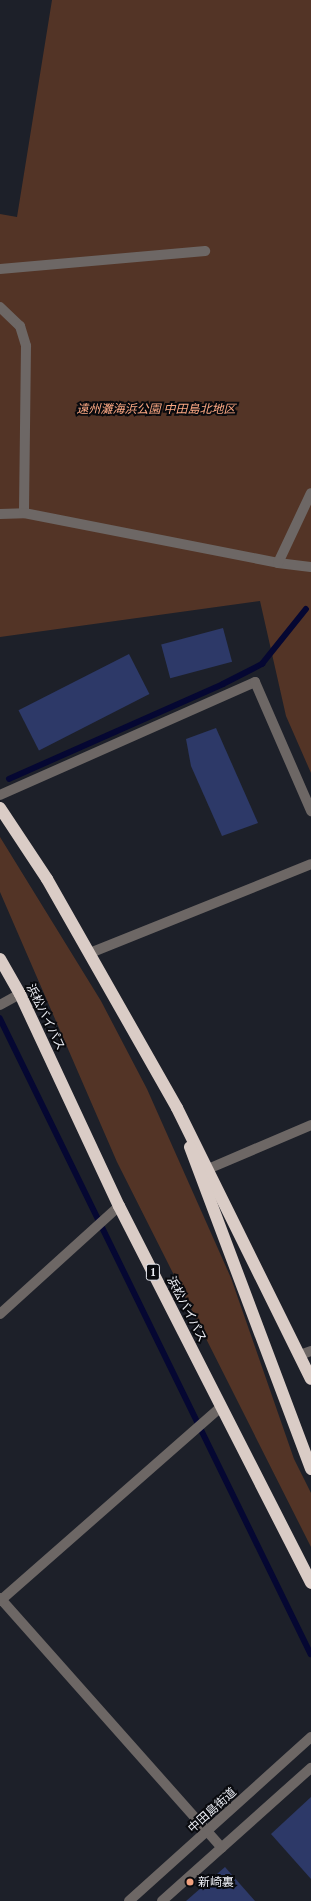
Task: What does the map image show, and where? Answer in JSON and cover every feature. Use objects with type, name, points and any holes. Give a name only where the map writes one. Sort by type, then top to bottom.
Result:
[{"type":"highway","points":[[0,808],[47,879],[177,1108],[208,1170],[305,1353],[311,1379]]},
{"type":"highway","name":"浜松バイパス","points":[[0,959],[20,994],[115,1210],[221,1407],[311,1583]]},
{"type":"highway","points":[[177,1108],[201,1183],[311,1468]]},
{"type":"street","points":[[0,268],[205,251]]},
{"type":"street","points":[[0,307],[20,326],[26,346],[24,513]]},
{"type":"street","points":[[278,563],[311,493]]},
{"type":"street","points":[[0,514],[24,513],[278,563],[311,566]]},
{"type":"street","points":[[0,795],[255,682],[311,811]]},
{"type":"street","points":[[90,953],[311,864]]},
{"type":"street","points":[[2,1004],[20,994]]},
{"type":"street","points":[[208,1170],[311,1125]]},
{"type":"street","points":[[0,1314],[115,1210]]},
{"type":"street","points":[[221,1407],[0,1599],[222,1848]]},
{"type":"street","name":"中田島街道","points":[[129,1901],[208,1832],[311,1737]]},
{"type":"street","points":[[162,1901],[311,1768]]},
{"type":"green space","name":"遠州灘海浜公園 中田島北地区","points":[[52,0],[311,0],[311,773],[286,716],[260,601],[0,637],[0,214],[17,217]]},
{"type":"green space","points":[[0,837],[101,1001],[147,1089],[231,1278],[294,1459],[311,1493],[311,1547],[117,1162],[0,892]]},
{"type":"building","points":[[223,628],[232,662],[170,678],[161,645]]},
{"type":"building","points":[[129,654],[149,694],[39,750],[19,710]]},
{"type":"building","points":[[216,728],[258,823],[222,836],[191,766],[186,739]]},
{"type":"building","points":[[311,1797],[311,1879],[271,1834]]},
{"type":"building","points":[[225,1867],[255,1901],[186,1901]]},
{"type":"waterway","points":[[9,779],[223,684],[262,664],[306,609]]},
{"type":"waterway","points":[[0,1018],[311,1654]]},
{"type":"place","name":"新崎裏","points":[[190,1882]]}]
